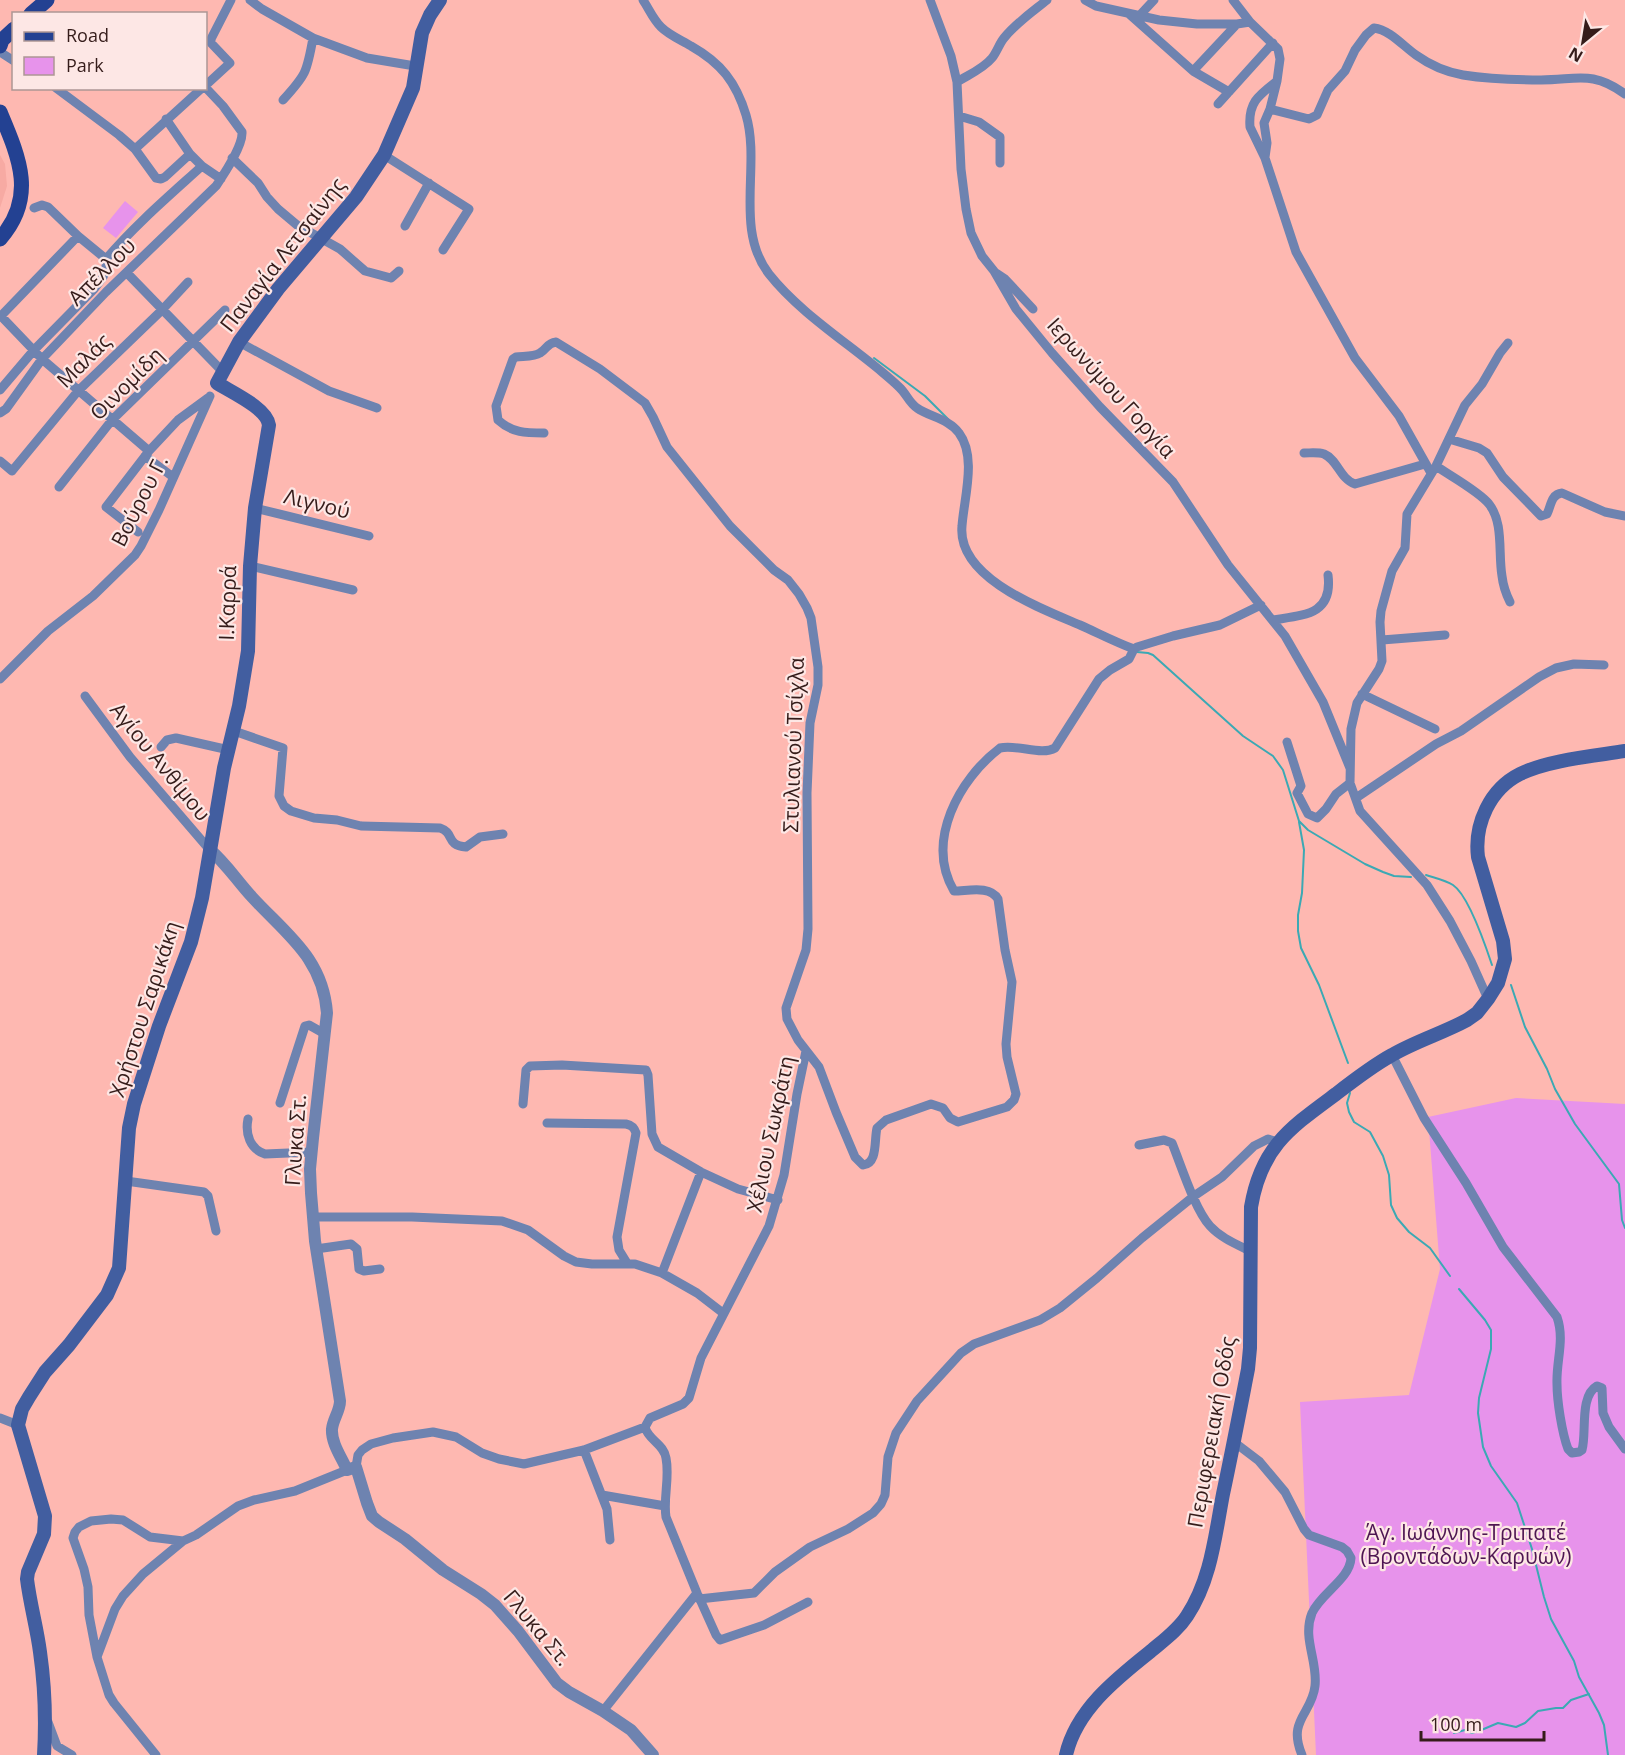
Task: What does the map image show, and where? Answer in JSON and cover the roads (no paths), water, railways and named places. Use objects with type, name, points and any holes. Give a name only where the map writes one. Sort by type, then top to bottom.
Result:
[{"type":"main road","points":[[34,12],[47,0]]},
{"type":"main road","name":"Παναγία Λετσαίνης","points":[[220,377],[239,342],[278,289],[356,197],[384,155],[411,94],[422,33],[440,0]]},
{"type":"main road","points":[[0,46],[12,31]]},
{"type":"main road","points":[[0,112],[19,161],[22,190],[13,221],[0,239]]},
{"type":"main road","points":[[0,129],[12,156],[15,172],[12,197],[0,224]]},
{"type":"main road","name":"Ι.Καρρά","points":[[209,849],[240,706],[248,651],[250,566],[255,508],[268,430],[268,419],[220,377]]},
{"type":"main road","name":"Περιφερειακή Οδός","points":[[1066,1755],[1075,1730],[1091,1706],[1186,1618],[1204,1581],[1213,1550],[1250,1356],[1251,1207],[1255,1186],[1266,1160],[1278,1142],[1309,1113],[1361,1074],[1392,1054],[1467,1020],[1488,999],[1502,971],[1505,952],[1477,851],[1480,822],[1498,791],[1528,771],[1560,762],[1625,751]]},
{"type":"main road","name":"Χρήστου Σαρικάκη","points":[[18,1425],[25,1403],[45,1372],[69,1345],[115,1281],[120,1263],[129,1128],[134,1104],[149,1055],[191,942],[202,898],[209,849]]},
{"type":"main road","points":[[18,1425],[45,1516],[44,1534],[27,1579],[40,1653],[46,1714],[44,1755]]},
{"type":"street","points":[[207,84],[230,63],[210,43],[231,0]]},
{"type":"street","points":[[250,0],[313,38],[366,58],[415,66]]},
{"type":"street","points":[[643,0],[660,26],[713,60],[736,88],[747,118],[750,135],[753,234],[758,254],[767,272],[793,300],[900,388],[915,407],[941,419],[960,433],[966,447],[968,467],[968,485],[961,529],[967,552],[978,568],[1024,601],[1132,653],[1144,644],[1220,626],[1261,604]]},
{"type":"street","name":"Ιερωνύμου Γοργία","points":[[930,0],[951,56],[957,82],[961,169],[967,216],[971,232],[982,256],[994,271],[1016,309],[1058,360],[1173,482],[1228,565],[1285,636],[1323,702],[1350,768]]},
{"type":"street","points":[[957,82],[992,58],[1010,31],[1047,0]]},
{"type":"street","points":[[1085,0],[1096,6],[1159,20],[1197,24],[1250,22]]},
{"type":"street","points":[[1140,15],[1154,0]]},
{"type":"street","points":[[1233,0],[1250,22],[1273,43],[1280,54],[1277,81],[1264,123],[1267,143],[1265,158]]},
{"type":"street","points":[[1128,14],[1193,71],[1229,92]]},
{"type":"street","points":[[1193,71],[1237,24]]},
{"type":"street","points":[[1270,109],[1309,119],[1317,115],[1328,90],[1345,70],[1366,35],[1374,28],[1388,34],[1418,57],[1439,68],[1460,74],[1486,78],[1543,80],[1587,77],[1602,80],[1625,94]]},
{"type":"street","points":[[283,100],[305,74],[313,38]]},
{"type":"street","points":[[1218,104],[1273,43]]},
{"type":"street","points":[[1277,81],[1258,96],[1252,104],[1249,117],[1250,127],[1265,158],[1296,252],[1355,358],[1398,416],[1425,464],[1486,500],[1493,510],[1498,529],[1501,575],[1510,602]]},
{"type":"street","points":[[59,90],[120,135],[135,149],[156,178],[165,177],[190,154]]},
{"type":"street","points":[[135,149],[200,90]]},
{"type":"street","name":"Απέλλου","points":[[0,413],[6,409],[42,359],[106,292],[221,179],[241,142],[243,132],[207,90]]},
{"type":"street","points":[[959,116],[979,123],[1000,137],[1000,163]]},
{"type":"street","points":[[166,119],[190,154],[202,166],[221,179]]},
{"type":"street","points":[[384,155],[469,209],[443,250]]},
{"type":"street","points":[[232,159],[258,183],[278,209],[297,225],[340,249],[365,271],[391,278],[399,271]]},
{"type":"street","points":[[0,390],[34,350],[103,278],[106,259],[144,218],[202,166]]},
{"type":"street","points":[[405,226],[429,183]]},
{"type":"street","points":[[34,208],[42,205],[48,207],[106,259]]},
{"type":"street","points":[[78,236],[1,316],[42,359],[173,477]]},
{"type":"street","points":[[994,271],[1005,279],[1033,309]]},
{"type":"street","points":[[127,273],[194,342],[220,377],[210,396],[178,420],[147,453],[106,507],[138,532]]},
{"type":"street","name":"Μαλάς","points":[[0,461],[12,471],[78,391],[188,282]]},
{"type":"street","name":"Οινομίδη","points":[[59,487],[112,420],[225,310]]},
{"type":"street","points":[[239,342],[329,391],[377,408]]},
{"type":"street","name":"Στυλιανού Τσίχλα","points":[[544,433],[519,432],[510,429],[498,420],[496,406],[513,359],[536,355],[549,343],[556,342],[600,369],[645,404],[666,447],[730,526],[774,570],[788,580],[807,608],[811,618],[818,667],[818,685],[810,723],[808,758],[808,936],[803,962],[786,1011],[789,1025],[806,1051]]},
{"type":"street","points":[[1488,999],[1450,921],[1427,885],[1360,811],[1350,783],[1350,768],[1352,721],[1357,703],[1382,661],[1380,622],[1382,610],[1392,571],[1405,548],[1407,514],[1449,439],[1465,405],[1482,384],[1508,343]]},
{"type":"street","name":"Βούρου Γ.","points":[[0,679],[48,631],[93,596],[135,555],[159,510],[210,396]]},
{"type":"street","points":[[1449,439],[1479,448],[1487,453],[1503,477],[1541,516],[1547,514],[1558,493],[1605,512],[1625,516]]},
{"type":"street","points":[[1304,453],[1316,453],[1327,457],[1349,482],[1355,484],[1425,464]]},
{"type":"street","name":"Λιγνού","points":[[255,508],[369,536]]},
{"type":"street","points":[[250,566],[353,590]]},
{"type":"street","points":[[1273,620],[1300,616],[1317,610],[1323,605],[1329,592],[1328,575]]},
{"type":"street","points":[[1382,640],[1445,635]]},
{"type":"street","name":"Χέλιου Σωκράτη","points":[[806,1051],[819,1067],[855,1157],[863,1165],[871,1162],[877,1128],[886,1120],[931,1104],[944,1108],[950,1118],[958,1122],[1007,1107],[1014,1100],[1016,1094],[1006,1044],[1012,982],[999,903],[997,896],[991,891],[953,890],[943,860],[942,844],[947,824],[966,782],[1000,748],[1047,751],[1055,748],[1099,679],[1132,653]]},
{"type":"street","points":[[1356,798],[1436,744],[1461,731],[1539,677],[1556,668],[1574,664],[1604,665]]},
{"type":"street","points":[[1362,694],[1435,729]]},
{"type":"street","name":"Αγίου Ανθίμου","points":[[85,696],[130,757],[209,849]]},
{"type":"street","points":[[234,731],[283,748],[279,796],[284,806],[294,813],[361,826],[440,828],[447,832],[452,842],[466,847],[480,837],[503,834]]},
{"type":"street","points":[[161,747],[167,740],[176,738],[229,750]]},
{"type":"street","points":[[1287,742],[1294,770],[1301,786],[1298,793],[1308,814],[1317,818],[1336,794],[1350,783]]},
{"type":"street","name":"Γλυκα Στ.","points":[[209,849],[250,895],[296,941],[309,958],[325,998],[327,1013],[312,1152],[311,1193],[316,1249],[340,1401],[333,1436],[352,1468],[372,1516],[443,1570],[495,1605],[518,1631],[557,1683],[631,1730],[653,1755]]},
{"type":"street","points":[[280,1103],[305,1026],[309,1025],[325,1034]]},
{"type":"street","name":"Χέλιου Σωκράτη","points":[[352,1468],[362,1449],[371,1444],[434,1432],[456,1437],[482,1453],[516,1464],[529,1464],[584,1450],[645,1427],[650,1418],[683,1404],[689,1398],[701,1358],[769,1226],[784,1175],[806,1051]]},
{"type":"street","points":[[1392,1054],[1424,1118],[1503,1248],[1557,1317],[1561,1340],[1557,1384],[1568,1449],[1572,1453],[1582,1450],[1587,1403],[1591,1391],[1597,1386],[1602,1388],[1603,1413],[1609,1427],[1625,1449]]},
{"type":"street","points":[[523,1104],[526,1070],[530,1066],[562,1065],[646,1070],[652,1134],[661,1150],[743,1191],[778,1200]]},
{"type":"street","points":[[248,1119],[247,1135],[260,1152],[266,1154],[312,1152]]},
{"type":"street","points":[[547,1124],[626,1124],[635,1129],[617,1238],[617,1244],[627,1263]]},
{"type":"street","points":[[603,1711],[698,1596],[754,1593],[788,1562],[810,1547],[848,1529],[877,1509],[885,1495],[888,1457],[896,1433],[917,1401],[961,1353],[974,1344],[1040,1320],[1060,1308],[1121,1255],[1194,1196],[1222,1177],[1254,1146],[1268,1139],[1278,1142]]},
{"type":"street","points":[[1139,1145],[1164,1140],[1172,1143],[1203,1218],[1233,1243],[1250,1251]]},
{"type":"street","points":[[662,1273],[701,1172]]},
{"type":"street","points":[[126,1181],[201,1191],[208,1196],[216,1231]]},
{"type":"street","points":[[314,1217],[412,1217],[502,1221],[528,1230],[576,1262],[627,1263],[662,1273],[697,1293],[723,1313]]},
{"type":"street","points":[[316,1249],[351,1244],[357,1249],[359,1269],[364,1271],[380,1269]]},
{"type":"street","points":[[0,1418],[18,1425]]},
{"type":"street","points":[[645,1427],[648,1435],[662,1447],[667,1459],[666,1517],[698,1596],[720,1640],[764,1626],[808,1602]]},
{"type":"street","points":[[1234,1442],[1259,1461],[1285,1492],[1309,1535],[1342,1547],[1351,1558],[1348,1570],[1318,1604],[1310,1623],[1310,1646],[1316,1682],[1297,1730],[1302,1755]]},
{"type":"street","points":[[584,1450],[602,1495],[608,1516],[610,1540]]},
{"type":"street","points":[[98,1657],[110,1620],[123,1596],[143,1574],[183,1541],[196,1535],[242,1504],[295,1491],[352,1468]]},
{"type":"street","points":[[602,1495],[665,1506]]},
{"type":"street","points":[[156,1755],[109,1695],[89,1615],[88,1587],[84,1569],[73,1535],[79,1527],[97,1520],[123,1520],[150,1537],[183,1541]]},
{"type":"street","points":[[46,1714],[57,1746],[72,1755]]},
{"type":"waterway","points":[[874,358],[925,396],[949,420]]},
{"type":"waterway","points":[[1137,652],[1153,655],[1243,736],[1273,756],[1283,770],[1299,821],[1308,830],[1365,864],[1394,876],[1411,877]]},
{"type":"waterway","points":[[1299,822],[1304,850],[1302,893],[1298,915],[1301,948],[1319,985],[1348,1063]]},
{"type":"waterway","points":[[1426,875],[1450,883],[1465,899],[1492,965]]},
{"type":"waterway","points":[[1511,985],[1525,1027],[1555,1089],[1575,1124],[1619,1184],[1622,1220],[1625,1228]]},
{"type":"waterway","points":[[1350,1093],[1347,1103],[1354,1122],[1370,1132],[1383,1156],[1389,1175],[1391,1205],[1397,1218],[1409,1232],[1430,1248],[1450,1276]]},
{"type":"waterway","points":[[1459,1289],[1491,1330],[1491,1349],[1479,1398],[1478,1413],[1483,1447],[1491,1466],[1517,1503],[1551,1619],[1599,1713],[1604,1725],[1608,1755]]},
{"type":"waterway","points":[[1454,1733],[1465,1730],[1472,1733],[1498,1723],[1516,1727],[1525,1723],[1538,1711],[1563,1708],[1571,1700],[1589,1694]]},
{"type":"park label","name":"Άγ. Ιωάννης-Τριπατέ (Βροντάδων-Καρυών)","points":[[1466,1545]]}]
